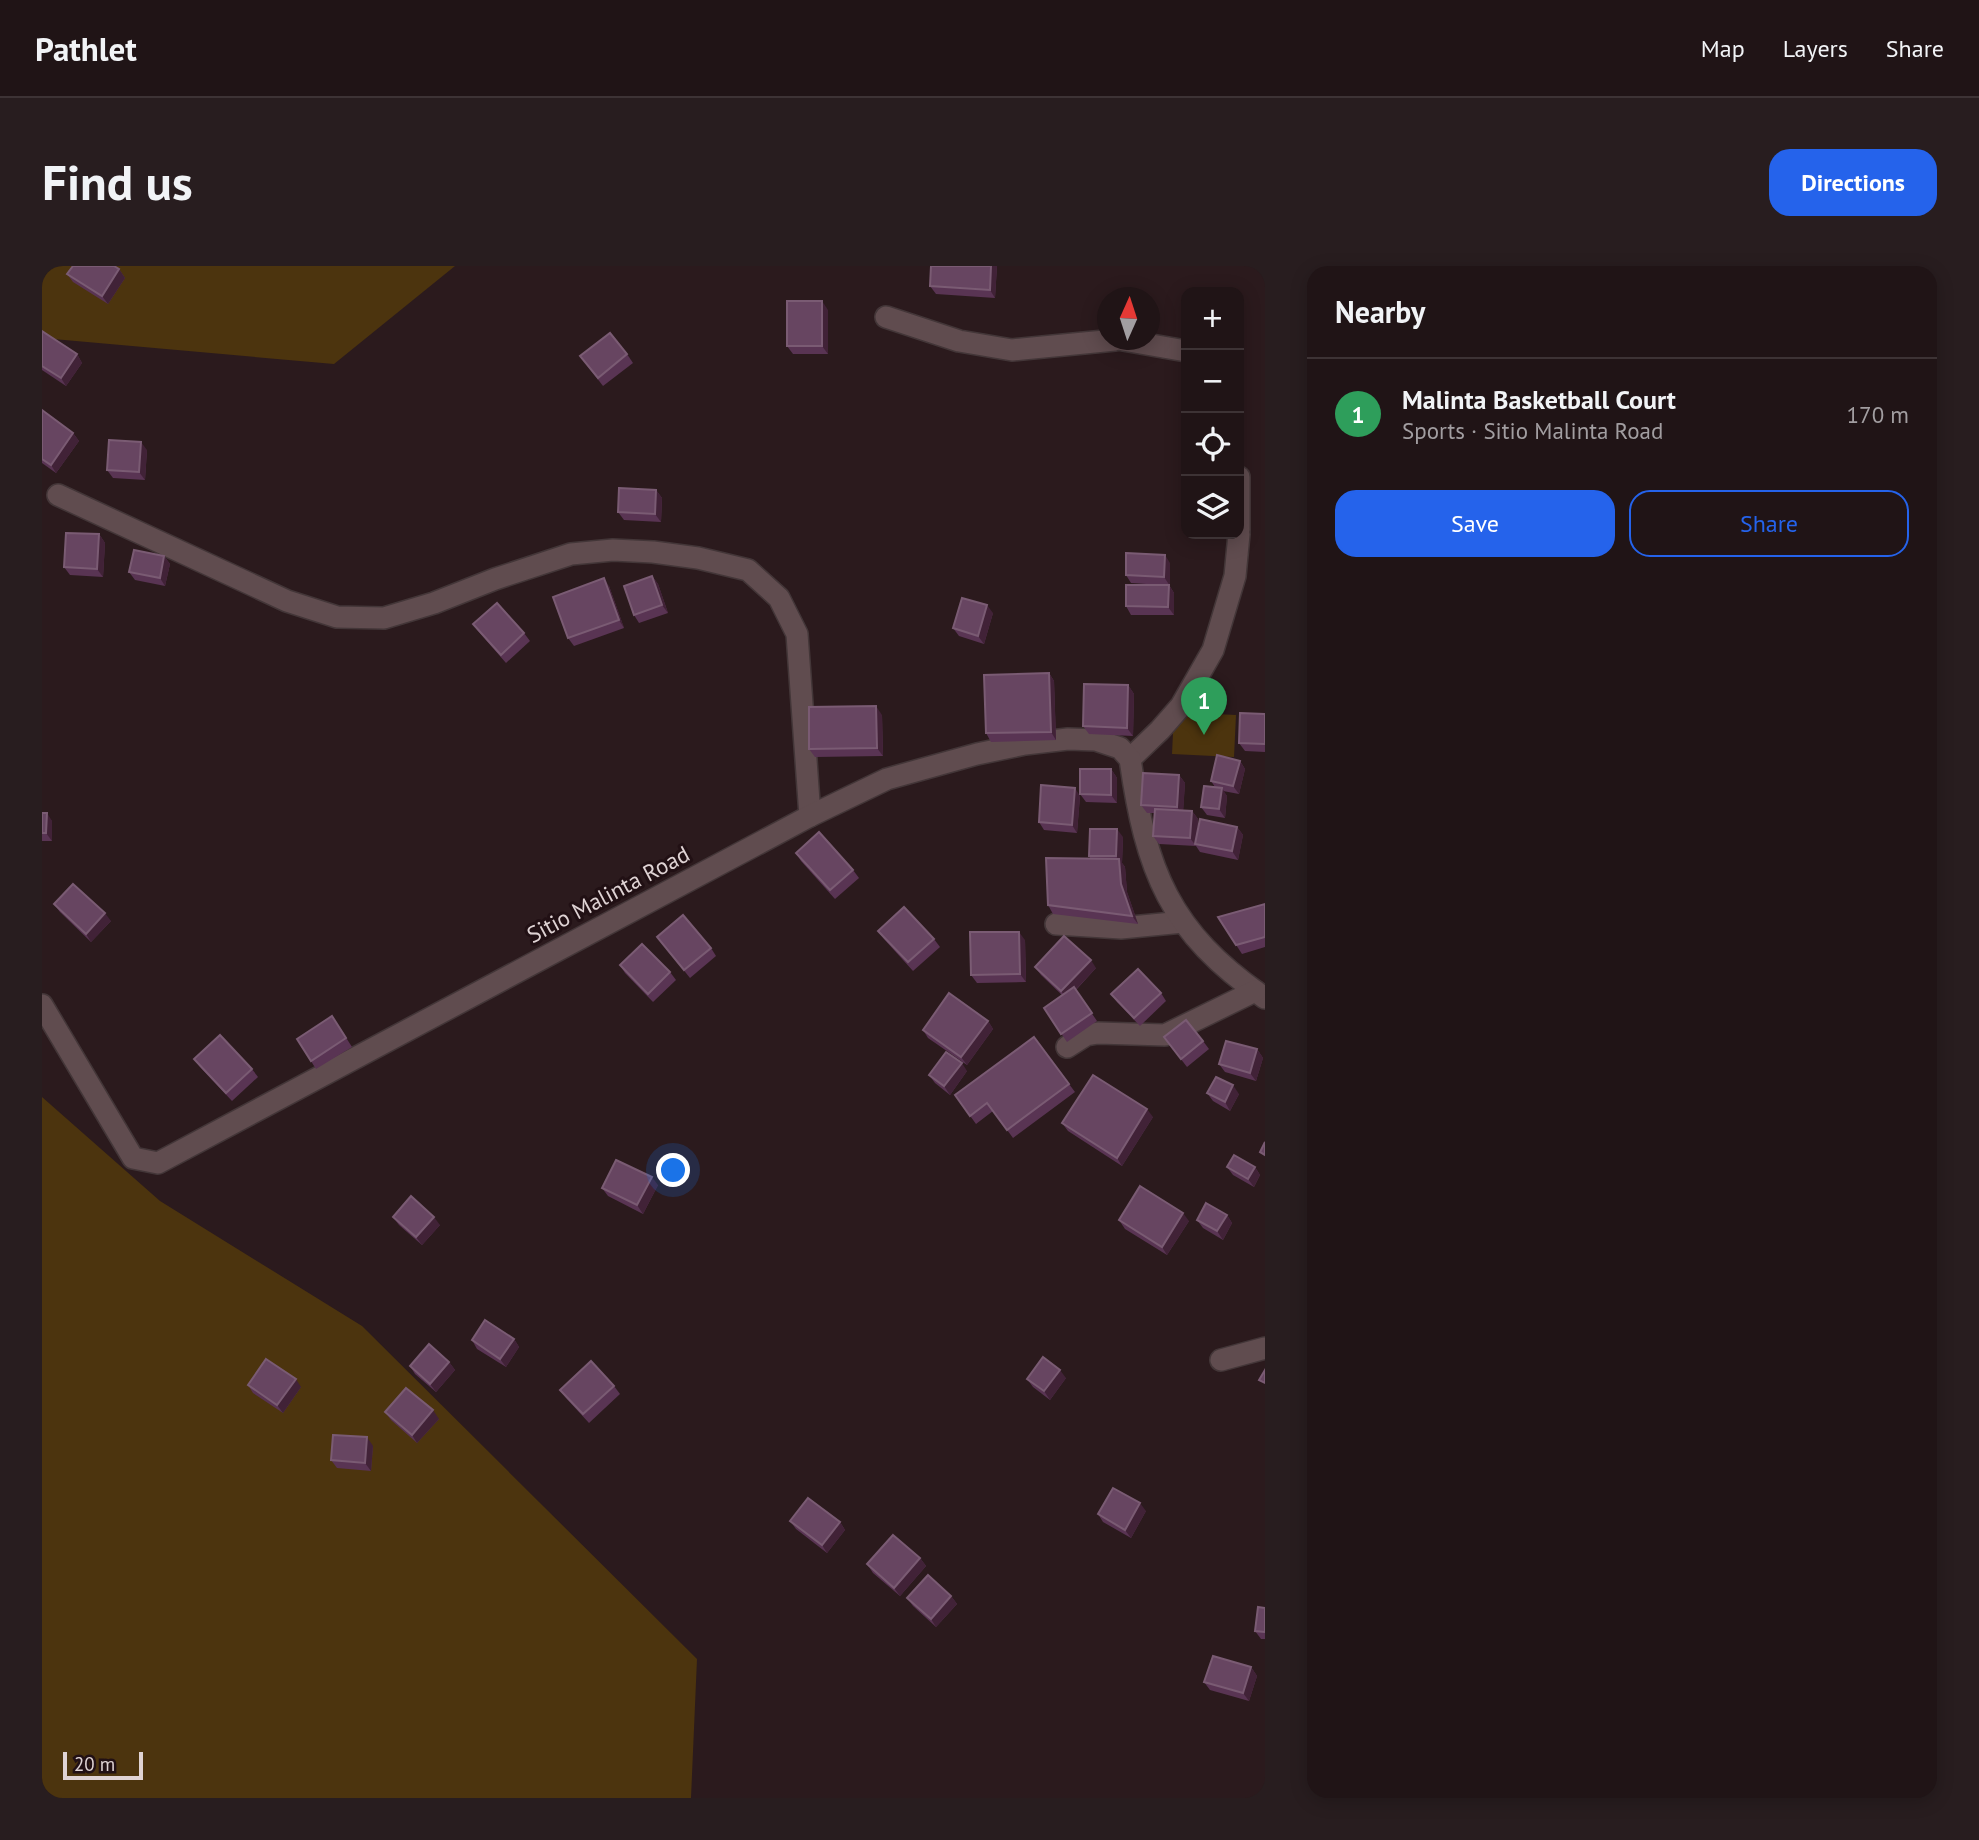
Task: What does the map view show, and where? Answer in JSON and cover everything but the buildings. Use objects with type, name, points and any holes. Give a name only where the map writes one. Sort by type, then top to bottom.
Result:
[{"type":"street","points":[[887,317],[959,341],[1012,350],[1097,342]]},
{"type":"street","points":[[1160,347],[1181,351]]},
{"type":"street","points":[[58,495],[287,601],[337,617],[384,618],[571,554],[613,550],[653,552],[698,558],[748,570],[779,597],[797,635],[810,816]]},
{"type":"street","points":[[1067,1047],[1086,1035],[1098,1033],[1165,1035],[1260,995],[1210,954],[1171,905],[1150,858],[1130,759],[1181,706],[1213,650],[1235,576],[1238,539]]},
{"type":"street","name":"Sitio Malinta Road","points":[[42,1005],[133,1158],[158,1163],[810,816],[887,779],[977,754],[1068,738],[1096,740],[1120,748],[1130,759]]},
{"type":"street","points":[[1056,924],[1121,928],[1183,922]]},
{"type":"street","points":[[1221,1360],[1265,1348]]},
{"type":"shaded area","points":[[42,266],[455,266],[334,364],[42,338]]},
{"type":"shaded area","points":[[1174,712],[1236,715],[1234,757],[1172,754]]},
{"type":"shaded area","points":[[42,1097],[160,1201],[362,1326],[697,1659],[691,1798],[42,1798]]},
{"type":"place","name":"Malinta Basketball Court","points":[[1204,735]]}]
